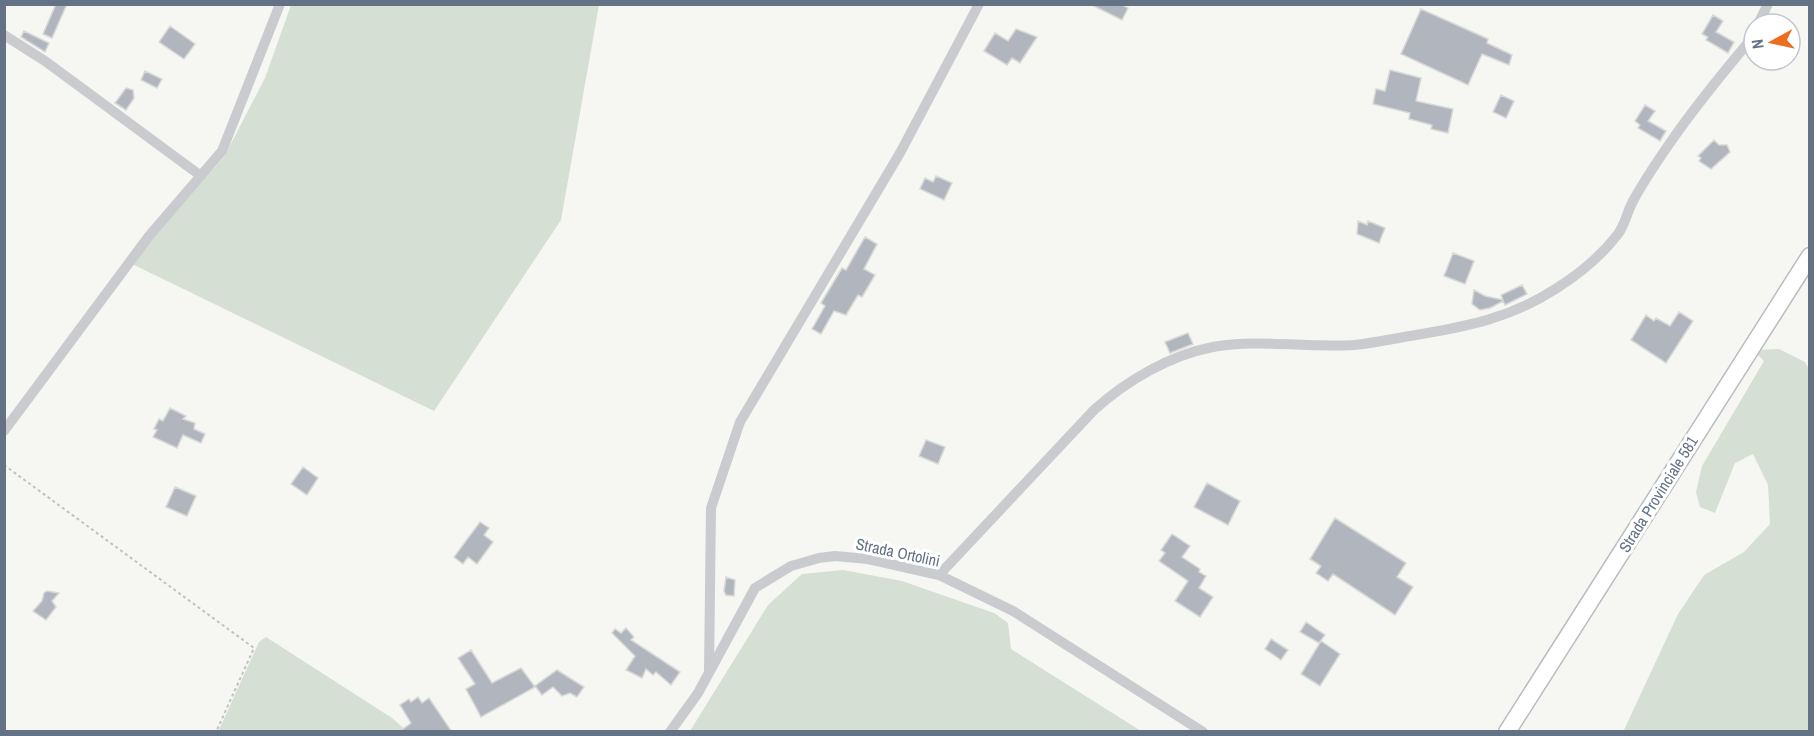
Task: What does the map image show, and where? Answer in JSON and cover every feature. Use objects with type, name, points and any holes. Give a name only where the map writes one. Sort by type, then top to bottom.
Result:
[{"type":"main road","name":"Strada Provinciale 581","points":[[1507,732],[1809,256]]},
{"type":"street","points":[[4,431],[149,236],[222,151],[280,4]]},
{"type":"street","points":[[709,671],[711,508],[740,422],[900,153],[979,4]]},
{"type":"street","points":[[4,35],[45,61],[201,176]]},
{"type":"street","points":[[939,574],[1110,395],[1135,379],[1166,364],[1193,352],[1214,347],[1354,345],[1449,329],[1496,319],[1520,309],[1559,287],[1593,260],[1620,232],[1632,203],[1672,140],[1742,50]]},
{"type":"street","name":"Strada Ortolini","points":[[670,732],[698,693],[755,588],[791,566],[819,558],[852,556],[939,574],[1013,611],[1203,732]]},
{"type":"path","points":[[4,465],[254,648],[216,732]]},
{"type":"shaded area","points":[[291,5],[599,5],[561,220],[434,411],[130,263],[224,157],[265,78]]},
{"type":"shaded area","points":[[1779,349],[1805,362],[1809,369],[1809,731],[1623,732],[1678,614],[1704,575],[1744,552],[1770,524],[1768,485],[1753,454],[1735,463],[1715,513],[1700,507],[1696,492],[1702,466],[1764,361],[1753,350]]},
{"type":"shaded area","points":[[843,570],[902,581],[994,613],[1008,623],[1011,649],[1141,731],[690,731],[768,605],[802,574]]},
{"type":"shaded area","points":[[266,637],[392,718],[407,731],[218,732],[259,642]]},
{"type":"building","points":[[56,4],[67,4],[52,38],[43,34]]},
{"type":"building","points":[[1090,4],[1121,4],[1128,8],[1122,20]]},
{"type":"building","points":[[1421,9],[1488,39],[1487,43],[1512,55],[1509,65],[1482,54],[1468,85],[1401,54]]},
{"type":"building","points":[[1713,15],[1723,21],[1716,32],[1734,42],[1728,53],[1706,40],[1708,37],[1702,34]]},
{"type":"building","points":[[170,26],[195,44],[184,59],[159,42]]},
{"type":"building","points":[[1016,29],[1037,37],[1020,63],[1012,58],[1007,65],[984,51],[995,33],[1008,41]]},
{"type":"building","points":[[24,31],[49,43],[45,52],[21,37]]},
{"type":"building","points":[[1390,70],[1421,78],[1416,101],[1453,109],[1448,133],[1431,129],[1432,125],[1409,119],[1410,113],[1373,104],[1376,89],[1385,91]]},
{"type":"building","points":[[145,71],[162,79],[157,88],[141,80]]},
{"type":"building","points":[[126,88],[133,90],[134,98],[126,110],[115,103]]},
{"type":"building","points":[[1501,95],[1514,101],[1506,118],[1493,112]]},
{"type":"building","points":[[1645,105],[1655,111],[1648,121],[1666,131],[1660,141],[1638,128],[1640,125],[1635,121]]},
{"type":"building","points":[[1714,140],[1719,145],[1727,145],[1730,152],[1711,169],[1699,161],[1701,158],[1698,156]]},
{"type":"building","points":[[936,176],[952,183],[944,200],[920,189],[925,178],[933,182]]},
{"type":"building","points":[[1358,221],[1367,225],[1368,221],[1385,228],[1379,243],[1357,234]]},
{"type":"building","points":[[865,237],[877,244],[864,269],[875,275],[862,297],[858,295],[846,315],[834,311],[821,334],[812,329],[825,306],[821,303],[842,268],[846,270]]},
{"type":"building","points":[[1453,253],[1474,261],[1465,284],[1444,276]]},
{"type":"building","points":[[1522,285],[1527,294],[1505,305],[1503,301],[1480,310],[1472,304],[1474,290],[1485,296],[1503,300],[1501,295]]},
{"type":"building","points":[[1679,312],[1693,321],[1666,363],[1631,340],[1646,315],[1654,321],[1656,318],[1670,326]]},
{"type":"building","points":[[1188,333],[1193,344],[1170,353],[1165,342]]},
{"type":"building","points":[[170,408],[186,416],[183,419],[195,423],[194,429],[205,434],[201,443],[183,435],[177,448],[153,437],[159,419],[163,421]]},
{"type":"building","points":[[926,440],[945,447],[938,464],[919,456]]},
{"type":"building","points":[[303,467],[318,478],[307,495],[291,484]]},
{"type":"building","points":[[1207,483],[1240,501],[1228,525],[1194,507]]},
{"type":"building","points":[[175,487],[196,496],[187,516],[166,507]]},
{"type":"building","points":[[1335,518],[1406,563],[1397,577],[1413,587],[1395,615],[1333,574],[1328,581],[1316,573],[1321,566],[1310,559]]},
{"type":"building","points":[[480,522],[489,528],[484,535],[493,542],[477,564],[468,557],[463,564],[454,557]]},
{"type":"building","points":[[1172,534],[1190,546],[1182,557],[1206,576],[1199,588],[1213,597],[1200,617],[1175,601],[1188,581],[1159,561],[1165,553],[1161,550]]},
{"type":"building","points":[[726,577],[735,580],[734,596],[726,595],[724,591]]},
{"type":"building","points":[[47,591],[59,593],[52,601],[56,607],[46,620],[33,611]]},
{"type":"building","points":[[1306,622],[1325,635],[1319,643],[1300,632]]},
{"type":"building","points":[[626,628],[634,637],[631,640],[680,672],[671,685],[656,672],[653,675],[646,669],[642,678],[626,670],[635,656],[612,633],[615,629],[621,633]]},
{"type":"building","points":[[1271,639],[1288,650],[1281,660],[1265,649]]},
{"type":"building","points":[[1321,641],[1340,654],[1320,686],[1301,674]]},
{"type":"building","points":[[471,650],[492,683],[521,668],[535,687],[481,717],[466,689],[475,684],[458,658]]},
{"type":"building","points":[[557,670],[584,687],[577,697],[570,693],[562,696],[553,687],[542,695],[535,686]]},
{"type":"building","points":[[418,697],[422,703],[429,698],[452,732],[399,732],[411,723],[400,705],[409,699],[411,702]]}]
